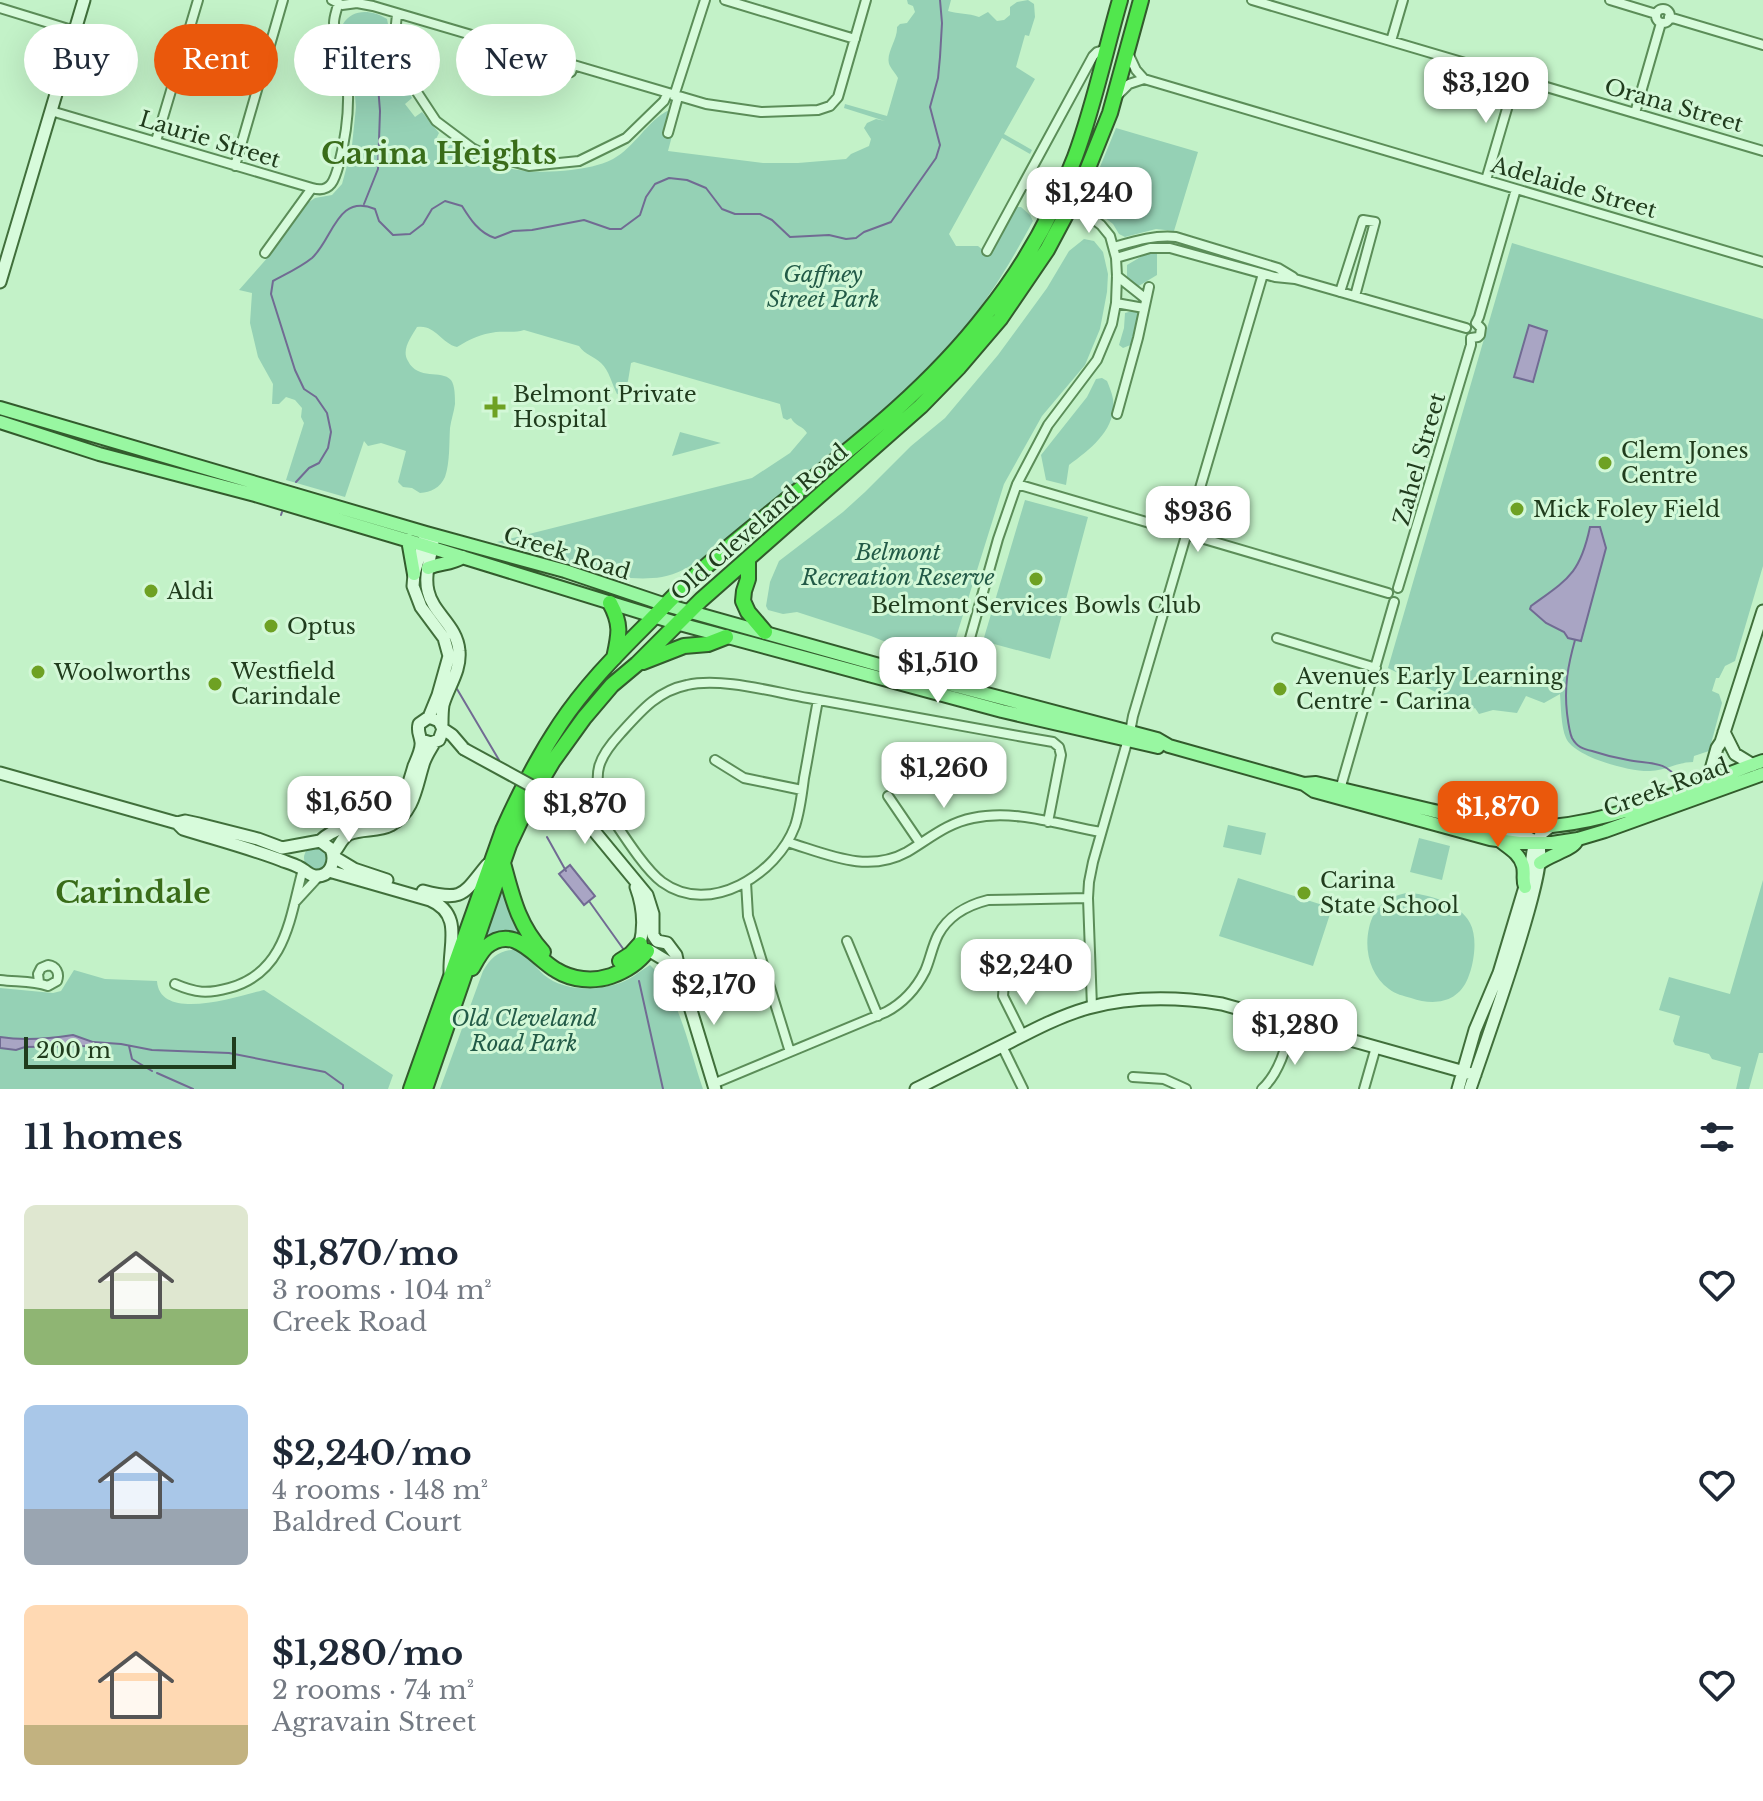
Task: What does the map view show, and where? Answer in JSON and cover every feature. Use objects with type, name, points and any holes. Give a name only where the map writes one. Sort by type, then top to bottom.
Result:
[{"type":"highway","name":"Old Cleveland Road","points":[[425,1089],[455,982],[514,806],[549,741],[588,686],[666,605],[705,568],[846,454],[942,366],[987,313],[1039,233],[1066,179],[1081,140],[1120,0]]},
{"type":"highway","name":"Old Cleveland Road","points":[[496,862],[553,761],[612,685],[666,637],[689,611],[913,414],[959,367],[1015,298],[1072,205],[1105,127],[1137,3]]},
{"type":"highway","points":[[748,560],[743,601],[765,632]]},
{"type":"highway","points":[[610,603],[618,617],[619,627],[613,658]]},
{"type":"highway","points":[[637,664],[684,646],[708,644],[726,637]]},
{"type":"highway","points":[[496,862],[520,918],[540,949],[558,964],[581,971],[599,970],[648,943]]},
{"type":"highway","points":[[455,982],[490,945],[501,940],[522,943],[553,969],[586,979],[600,979],[633,964],[648,943]]},
{"type":"highway","name":"Old Cleveland Road","points":[[411,1089],[455,982]]},
{"type":"main road","name":"Creek Road","points":[[0,408],[278,496],[429,540],[565,571],[666,605],[922,677],[955,692]]},
{"type":"main road","name":"Creek Road","points":[[0,422],[99,454],[278,496]]},
{"type":"main road","name":"Creek Road","points":[[296,501],[408,540],[429,540],[463,557],[654,617],[1129,736],[1154,747],[1169,746],[1304,784],[1316,783],[1339,793],[1499,840],[1552,843],[1578,839],[1605,831],[1760,766]]},
{"type":"main road","points":[[408,540],[414,574]]},
{"type":"main road","points":[[428,568],[451,564],[463,557]]},
{"type":"main road","points":[[922,677],[933,671],[962,666]]},
{"type":"main road","name":"Creek Road","points":[[1339,793],[1487,822],[1551,826],[1607,815],[1709,787]]},
{"type":"main road","points":[[1540,863],[1573,846],[1578,839]]},
{"type":"main road","points":[[1499,840],[1522,861],[1525,887]]},
{"type":"street","points":[[77,24],[84,0]]},
{"type":"street","points":[[156,141],[198,0]]},
{"type":"street","points":[[235,166],[283,0]]},
{"type":"street","points":[[668,133],[673,95],[705,0]]},
{"type":"street","points":[[725,0],[855,39]]},
{"type":"street","points":[[576,67],[706,104],[761,112],[818,110],[830,106],[838,97],[866,0]]},
{"type":"street","name":"Orana Street","points":[[1252,0],[1763,151]]},
{"type":"street","points":[[1391,41],[1403,0]]},
{"type":"street","points":[[1610,0],[1763,45]]},
{"type":"street","points":[[1635,113],[1668,0]]},
{"type":"street","points":[[265,253],[312,188],[321,191],[330,187],[346,139],[349,104],[346,71],[334,24],[335,2],[392,9],[456,30]]},
{"type":"street","points":[[0,8],[52,24]]},
{"type":"street","points":[[392,9],[406,73],[436,121],[477,151],[519,164],[529,166],[579,161],[621,142],[673,95]]},
{"type":"street","name":"Old Cleveland Road","points":[[987,251],[1093,56],[1107,49]]},
{"type":"street","points":[[1114,98],[1129,84],[1144,79],[1127,51]]},
{"type":"street","points":[[1486,180],[1516,78]]},
{"type":"street","name":"Adelaide Street","points":[[1144,79],[1763,262]]},
{"type":"street","points":[[0,282],[56,96]]},
{"type":"street","name":"Laurie Street","points":[[51,111],[312,188]]},
{"type":"street","points":[[955,692],[998,539],[1017,484],[1048,425],[1097,360],[1112,324],[1116,303],[1116,258],[1110,236],[1092,217],[1024,183]]},
{"type":"street","points":[[1476,323],[1516,189]]},
{"type":"street","points":[[1340,292],[1363,220],[1375,222],[1355,296]]},
{"type":"street","points":[[1114,247],[1146,238],[1176,237],[1278,268],[1295,279]]},
{"type":"street","points":[[1116,258],[1150,248],[1170,248],[1275,277],[1295,279],[1466,328]]},
{"type":"street","points":[[1092,1007],[1089,882],[1133,716],[1263,274]]},
{"type":"street","points":[[1117,276],[1145,304]]},
{"type":"street","points":[[1117,414],[1149,287]]},
{"type":"street","points":[[1116,303],[1145,304]]},
{"type":"street","points":[[1466,328],[1476,323]]},
{"type":"street","points":[[1466,328],[1471,338],[1478,337],[1481,328],[1476,323]]},
{"type":"street","name":"Zahel Street","points":[[1391,598],[1393,588],[1398,588],[1471,338]]},
{"type":"street","points":[[1017,484],[1391,598],[1376,668],[1339,793]]},
{"type":"street","points":[[333,855],[349,834],[380,830],[403,815],[412,801],[423,764],[440,734],[440,704],[449,656],[428,594],[429,540]]},
{"type":"street","points":[[429,540],[414,574],[413,586],[418,601],[439,621]]},
{"type":"street","points":[[1709,787],[1763,611]]},
{"type":"street","points":[[1277,638],[1376,668]]},
{"type":"street","points":[[818,700],[795,826],[787,842],[768,865],[746,882],[723,893],[691,894],[663,883],[652,873],[603,805],[597,778],[606,749],[647,705],[658,696],[703,682],[724,683],[1053,742],[1059,747],[1061,755],[1048,822]]},
{"type":"street","points":[[440,704],[422,721],[417,732],[421,740],[427,743],[440,734]]},
{"type":"street","points":[[429,717],[436,719],[440,734],[552,797],[590,826],[633,878],[650,901],[653,914],[648,943],[680,974],[714,1086],[897,1006],[908,996],[925,970],[938,935],[948,921],[972,904],[988,900],[1088,898]]},
{"type":"street","points":[[1723,737],[1735,754],[1760,766]]},
{"type":"street","points":[[177,823],[199,824],[282,848],[320,841],[340,828],[378,821],[397,809],[408,785],[421,740]]},
{"type":"street","points":[[715,760],[744,778],[802,790]]},
{"type":"street","points":[[0,773],[177,823],[183,829],[302,868],[310,874],[324,873],[430,900],[443,908],[450,918],[455,982]]},
{"type":"street","points":[[888,796],[920,843]]},
{"type":"street","points":[[787,842],[862,863],[891,859],[956,822],[975,817],[1016,816],[1101,832]]},
{"type":"street","points":[[1458,1089],[1469,1073],[1509,976],[1540,863],[1541,850],[1528,836],[1498,832],[1487,822]]},
{"type":"street","points":[[1470,1089],[1475,1030],[1495,986],[1536,843],[1551,826]]},
{"type":"street","points":[[295,901],[334,862],[328,846],[320,841]]},
{"type":"street","points":[[175,984],[192,992],[211,993],[253,978],[269,965],[278,951],[295,901],[302,868],[300,856],[306,845]]},
{"type":"street","points":[[333,855],[354,869],[449,896],[469,889],[496,862]]},
{"type":"street","points":[[746,882],[748,916],[790,1052]]},
{"type":"street","points":[[847,941],[878,1016]]},
{"type":"street","points":[[0,980],[39,982]]},
{"type":"street","points":[[1004,983],[1003,996],[1023,1036]]},
{"type":"street","points":[[916,1089],[1056,1019],[1092,1007],[1159,998],[1222,1004],[1469,1073]]},
{"type":"street","points":[[1262,1089],[1277,1069],[1292,1023]]},
{"type":"street","points":[[1002,1046],[1023,1089]]},
{"type":"street","points":[[1364,1089],[1376,1047]]},
{"type":"street","points":[[1133,1077],[1164,1079],[1186,1089]]},
{"type":"green space","name":"Gaffney Street Park","points":[[907,0],[951,0],[948,11],[979,17],[988,12],[997,21],[1010,15],[1010,7],[1017,2],[1028,0],[1034,4],[1035,17],[1029,36],[1025,35],[1016,67],[1035,79],[1004,134],[1032,150],[1030,154],[1002,138],[949,234],[956,246],[978,246],[988,254],[1015,207],[1021,207],[1033,221],[983,303],[913,383],[857,434],[711,551],[673,574],[633,578],[591,570],[497,542],[752,478],[790,453],[807,433],[791,418],[783,418],[780,404],[634,362],[631,363],[628,381],[621,395],[617,394],[604,366],[579,346],[524,330],[485,334],[457,347],[429,328],[417,327],[410,339],[406,357],[412,367],[423,373],[447,377],[454,388],[447,471],[435,489],[420,493],[403,487],[398,482],[406,451],[381,443],[368,446],[364,441],[345,497],[286,480],[304,423],[302,408],[295,400],[286,397],[279,404],[272,404],[273,384],[258,357],[250,323],[252,293],[239,290],[309,202],[332,195],[342,184],[348,162],[356,163],[359,147],[352,145],[355,96],[411,96],[405,104],[415,117],[422,112],[439,133],[435,141],[447,149],[452,142],[479,159],[523,171],[571,170],[613,159],[669,110],[663,133],[672,136],[668,151],[763,163],[846,159],[869,146],[871,139],[864,128],[867,123],[876,119],[885,121],[844,108],[845,104],[887,116],[898,78],[889,62],[890,52],[897,27],[907,23],[915,12],[913,6]]},
{"type":"green space","name":"Gaffney Street Park","points":[[363,12],[387,19],[388,24],[343,24],[352,15]]},
{"type":"green space","points":[[1116,128],[1198,152],[1174,231],[1156,229],[1125,237],[1092,208],[1090,191]]},
{"type":"green space","name":"Belmont Recreation Reserve","points":[[1084,239],[1094,241],[1103,252],[1108,274],[1100,329],[1085,365],[1042,416],[1004,484],[949,653],[936,662],[913,660],[908,651],[871,636],[797,612],[783,614],[768,610],[770,582],[779,561],[843,512],[911,446],[945,418],[998,355],[1047,288],[1069,251]]},
{"type":"green space","name":"Clem Jones Centre","points":[[1512,243],[1763,319],[1763,566],[1735,661],[1725,666],[1716,678],[1712,691],[1719,694],[1722,703],[1709,751],[1694,756],[1693,762],[1650,771],[1604,762],[1580,751],[1566,738],[1560,694],[1544,703],[1526,696],[1517,713],[1493,710],[1479,714],[1475,708],[1471,710],[1388,668]]},
{"type":"green space","points":[[1157,251],[1157,275],[1137,287],[1127,281],[1127,265],[1149,252]]},
{"type":"green space","points":[[1139,312],[1133,344],[1123,348],[1119,345],[1125,313]]},
{"type":"green space","points":[[1096,379],[1107,381],[1113,399],[1107,429],[1094,445],[1069,465],[1066,485],[1046,480],[1041,455],[1087,397]]},
{"type":"green space","points":[[680,432],[721,443],[672,456]]},
{"type":"green space","name":"Belmont Services Bowls Club","points":[[1025,500],[1088,517],[1050,659],[983,641]]},
{"type":"green space","points":[[1228,825],[1266,833],[1261,855],[1223,847]]},
{"type":"green space","points":[[1419,838],[1450,846],[1442,880],[1410,872]]},
{"type":"green space","points":[[316,846],[325,849],[328,858],[325,867],[316,870],[307,867],[304,858],[307,849]]},
{"type":"green space","points":[[1238,878],[1332,908],[1313,966],[1219,936]]},
{"type":"green space","points":[[1763,880],[1763,1053],[1759,1053],[1749,1089],[1736,1089],[1741,1067],[1675,1045],[1673,1041],[1680,1016],[1659,1010],[1669,977],[1730,994]]},
{"type":"green space","points":[[504,885],[530,939],[481,950],[500,891]]},
{"type":"green space","points":[[1406,893],[1432,897],[1451,905],[1470,923],[1474,936],[1472,966],[1464,986],[1452,997],[1428,1002],[1394,992],[1382,983],[1373,969],[1368,953],[1368,936],[1374,914],[1386,901]]},
{"type":"green space","name":"Old Cleveland Road Park","points":[[517,949],[544,975],[570,987],[599,988],[621,983],[650,965],[660,976],[676,1006],[703,1089],[440,1089],[483,971],[497,955]]},
{"type":"green space","points":[[74,970],[105,979],[157,981],[161,994],[171,1001],[186,1004],[220,1001],[264,990],[393,1075],[388,1089],[0,1089],[0,988],[53,993],[61,991]]},
{"type":"shaded area","points":[[1529,325],[1547,331],[1533,382],[1514,377]]},
{"type":"shaded area","points":[[1590,527],[1600,527],[1606,548],[1581,641],[1568,638],[1530,609],[1577,566]]},
{"type":"shaded area","points":[[570,865],[595,896],[584,905],[559,874]]},
{"type":"shaded area","points":[[73,1035],[93,1042],[88,1046],[0,1048],[0,1037],[36,1039]]},
{"type":"waterway","points":[[296,482],[309,468],[319,463],[328,448],[331,432],[327,413],[316,397],[304,389],[295,370],[271,294],[273,281],[312,258],[344,212],[362,206],[375,209],[379,221],[393,235],[410,234],[423,224],[432,209],[445,201],[462,206],[480,229],[495,238],[513,231],[584,220],[610,229],[621,229],[640,215],[646,197],[655,184],[669,178],[687,180],[706,188],[722,209],[735,214],[760,214],[772,220],[790,237],[829,235],[856,238],[891,222],[936,158],[940,145],[930,107],[940,57],[940,0]]},
{"type":"waterway","points":[[364,204],[378,169],[379,96]]},
{"type":"waterway","points":[[1575,640],[1566,694],[1569,726],[1574,741],[1578,746],[1601,754],[1662,766],[1677,780]]},
{"type":"waterway","points":[[457,689],[499,760]]},
{"type":"waterway","points":[[547,837],[566,871]]},
{"type":"waterway","points":[[589,901],[624,950]]},
{"type":"waterway","points":[[639,981],[663,1089]]},
{"type":"waterway","points":[[93,1042],[152,1050],[229,1053],[325,1072],[343,1085],[343,1089]]},
{"type":"waterway","points":[[129,1046],[132,1059],[152,1071]]},
{"type":"waterway","points":[[157,1073],[193,1089]]},
{"type":"place","name":"Belmont Private Hospital","points":[[495,407]]},
{"type":"place","name":"Clem Jones Centre","points":[[1605,463]]},
{"type":"place","name":"Mick Foley Field","points":[[1517,509]]},
{"type":"place","name":"Belmont Services Bowls Club","points":[[1036,579]]},
{"type":"place","name":"Aldi","points":[[151,591]]},
{"type":"place","name":"Optus","points":[[271,626]]},
{"type":"place","name":"Woolworths","points":[[38,672]]},
{"type":"place","name":"Westfield Carindale","points":[[215,684]]},
{"type":"place","name":"Avenues Early Learning Centre - Carina","points":[[1280,689]]},
{"type":"place","name":"Carina State School","points":[[1304,893]]},
{"type":"district","name":"Carina Heights","points":[[439,154]]},
{"type":"district","name":"Carindale","points":[[133,893]]}]
